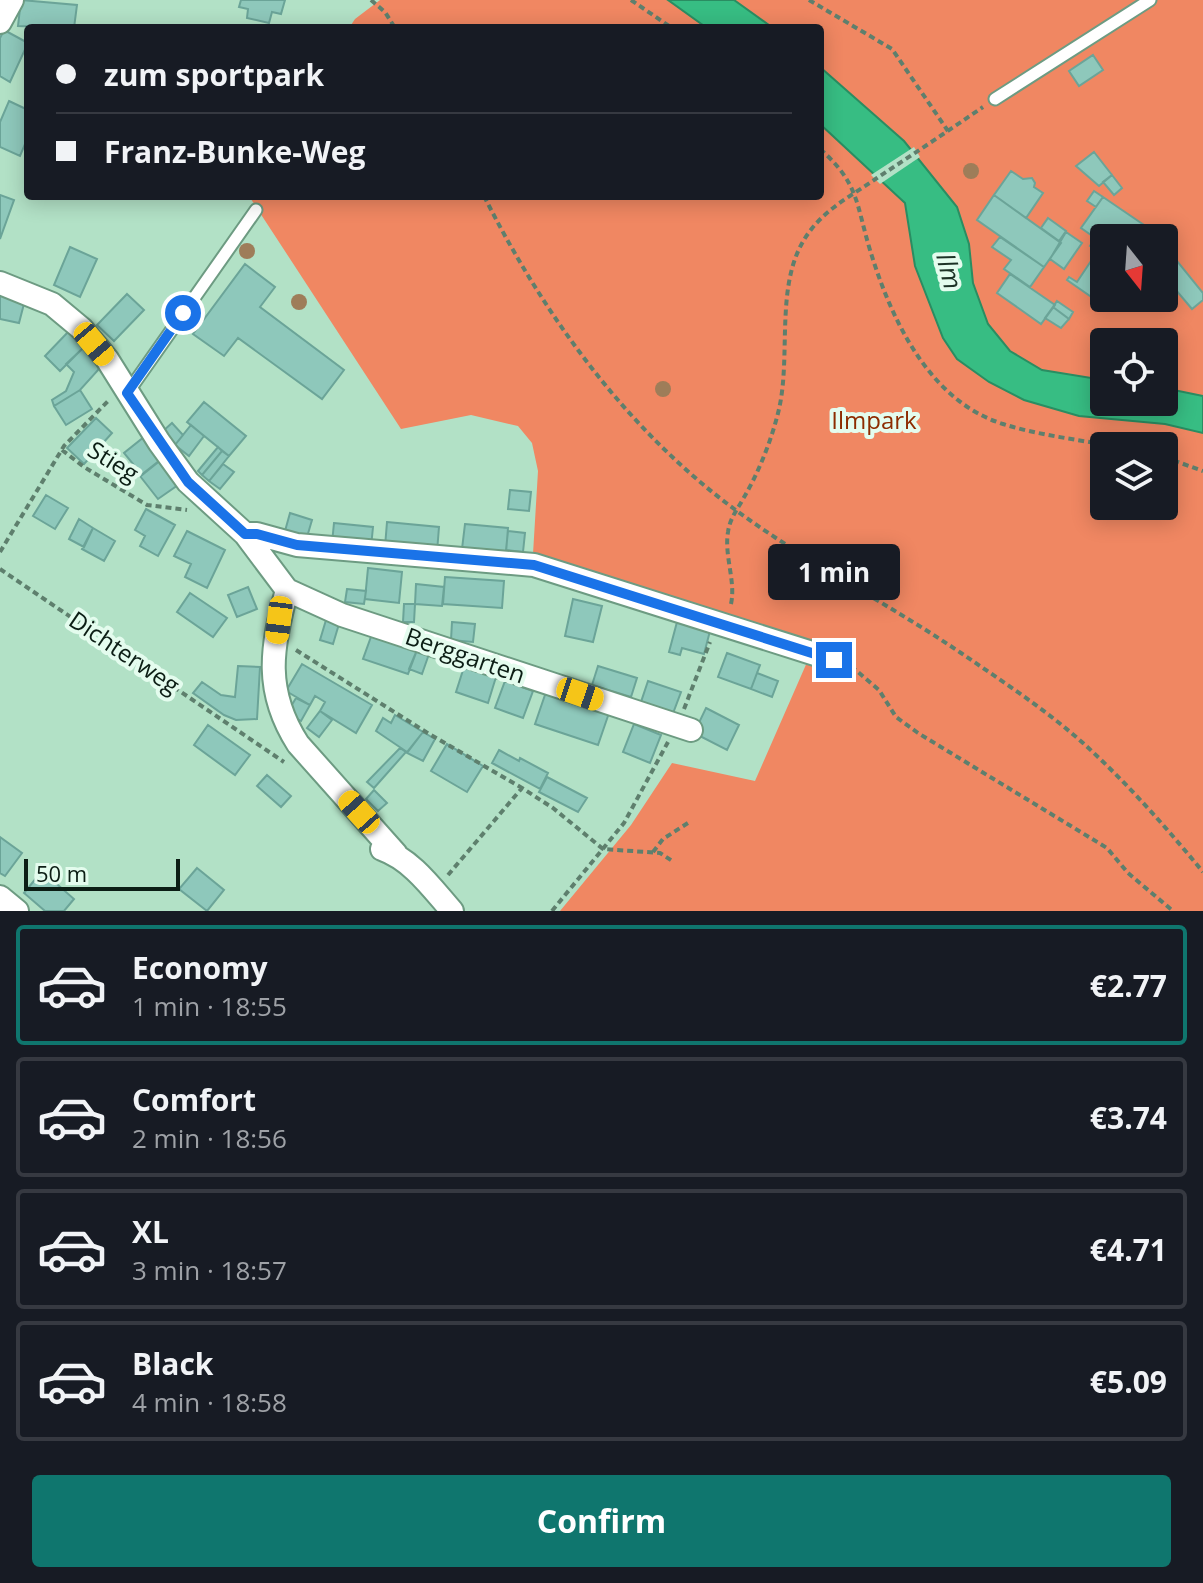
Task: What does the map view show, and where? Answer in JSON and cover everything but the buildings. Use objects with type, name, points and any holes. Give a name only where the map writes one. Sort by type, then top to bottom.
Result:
[{"type":"street","points":[[0,22],[12,0]]},
{"type":"street","points":[[0,283],[52,304],[67,315],[107,359],[188,482],[245,534],[287,590],[273,677],[275,699],[284,723],[298,744],[396,854],[414,868],[452,911]]},
{"type":"street","points":[[245,534],[257,534],[297,545],[534,565],[834,660]]},
{"type":"street","name":"Berggarten","points":[[287,590],[342,615],[691,730]]},
{"type":"street","points":[[373,846],[396,854]]},
{"type":"street","points":[[0,897],[17,911]]},
{"type":"lane","points":[[991,102],[1150,0]]},
{"type":"lane","points":[[125,389],[256,210]]},
{"type":"path","points":[[372,0],[391,22]]},
{"type":"path","points":[[631,0],[666,24]]},
{"type":"path","points":[[809,0],[892,49],[948,131]]},
{"type":"path","points":[[717,622],[730,610],[732,598],[728,533],[735,509],[760,464],[779,411],[786,366],[788,294],[795,262],[809,233],[855,192],[991,102]]},
{"type":"path","points":[[824,153],[841,170],[855,192],[856,206],[873,260],[890,302],[918,357],[940,384],[963,403],[1003,424],[1090,442]]},
{"type":"path","points":[[486,200],[534,286],[592,368],[637,421],[676,459],[735,509],[961,653],[1051,718],[1103,763],[1203,872]]},
{"type":"path","name":"Stieg","points":[[125,389],[63,448],[84,467],[147,505]]},
{"type":"path","points":[[0,552],[63,448]]},
{"type":"path","points":[[1178,462],[1203,471]]},
{"type":"path","name":"Dichterweg","points":[[0,569],[248,736]]},
{"type":"path","points":[[277,638],[553,808],[603,849],[660,853],[674,862]]},
{"type":"path","points":[[834,660],[854,667],[879,690],[896,717],[918,733],[1107,848],[1128,873],[1173,911]]},
{"type":"path","points":[[434,891],[522,788]]},
{"type":"path","points":[[652,852],[663,839],[691,821]]},
{"type":"path","points":[[552,911],[603,849]]},
{"type":"green space","name":"Ilmpark","points":[[380,0],[1203,0],[1203,911],[560,911],[631,825],[672,763],[755,781],[815,644],[533,554],[538,471],[532,443],[518,426],[471,415],[401,429],[252,200],[824,200],[824,24],[352,24]]},
{"type":"water","points":[[668,0],[734,0],[767,24],[701,24]]},
{"type":"water","name":"Ilm","points":[[824,71],[904,141],[957,207],[969,244],[973,283],[988,324],[1010,351],[1042,370],[1090,378],[1090,416],[1178,416],[1178,391],[1203,396],[1203,433],[1165,424],[1079,416],[1024,400],[989,382],[957,359],[943,338],[915,266],[905,203],[824,128]]},
{"type":"pier","points":[[914,147],[920,157],[880,184],[871,175]]},
{"type":"route","points":[[183,313],[127,393],[188,482],[245,534],[257,534],[297,545],[534,565],[834,660]]}]
